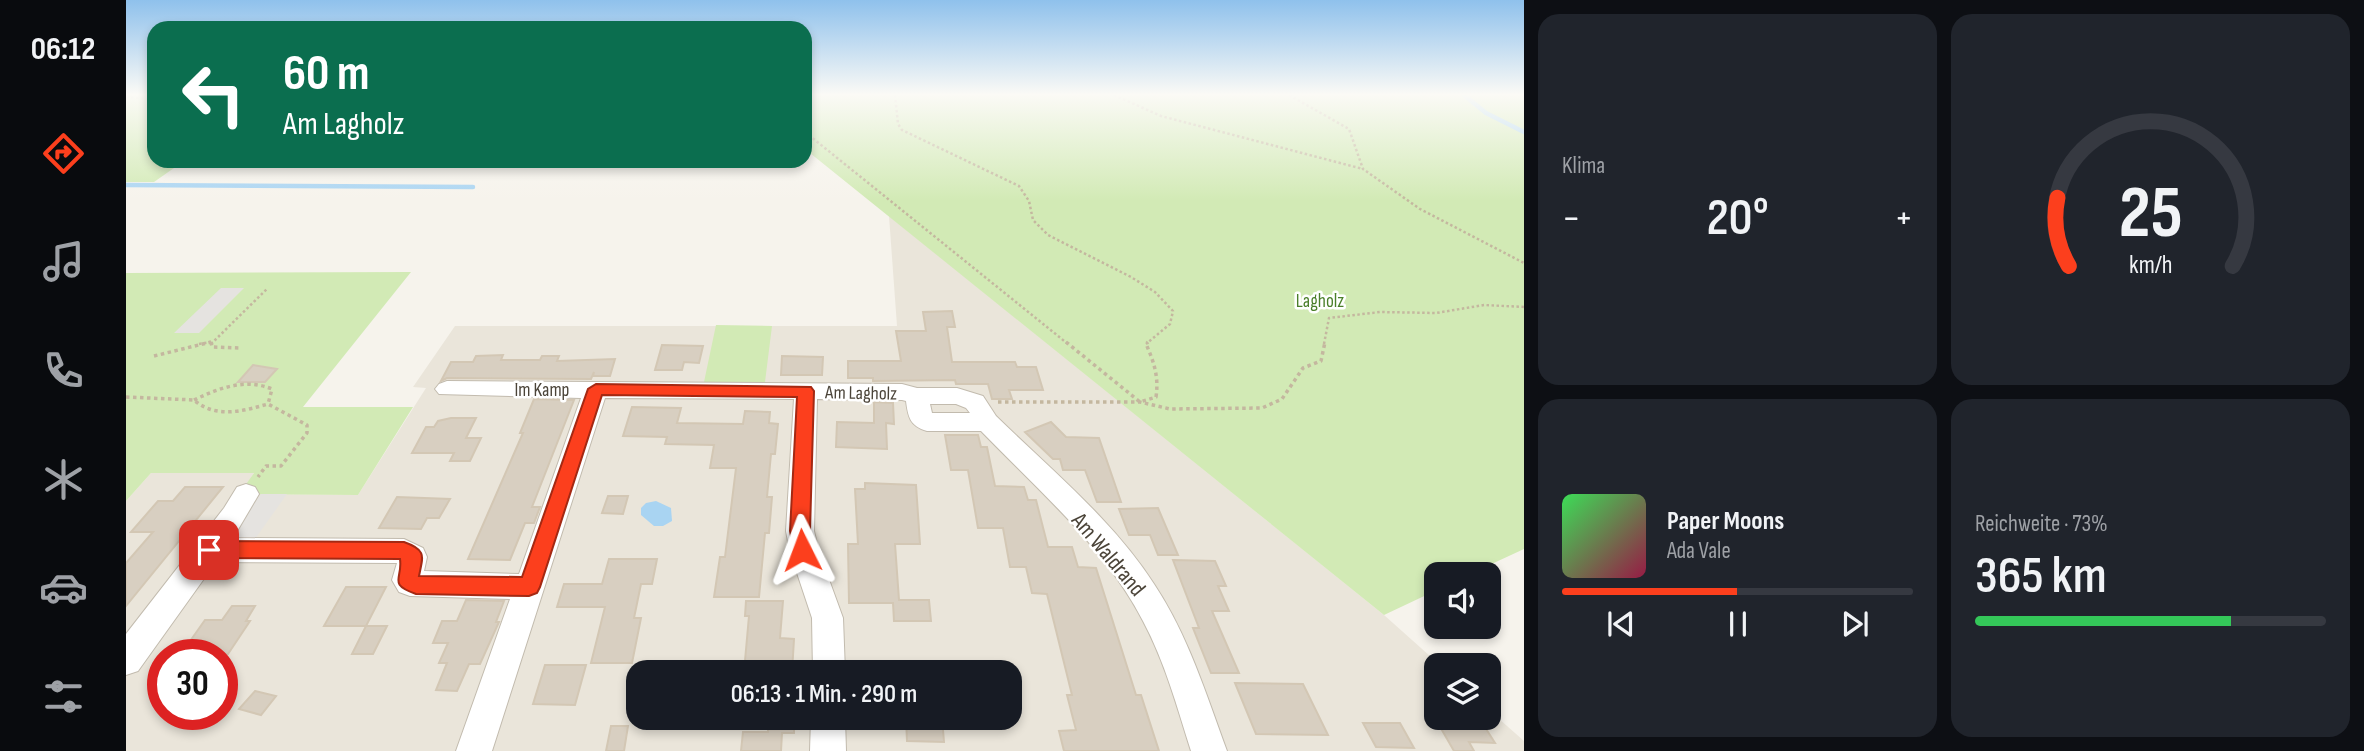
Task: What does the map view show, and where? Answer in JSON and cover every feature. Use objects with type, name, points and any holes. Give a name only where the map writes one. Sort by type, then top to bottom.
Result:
[{"type":"street","name":"Im Kamp","points":[[447,389],[596,389],[474,751]]},
{"type":"street","name":"Am Lagholz","points":[[596,389],[902,392],[917,396],[920,417],[927,422],[981,412]]},
{"type":"street","name":"Am Lagholz","points":[[806,391],[800,531],[802,550],[826,610],[829,660]]},
{"type":"street","name":"Am Waldrand","points":[[981,412],[1108,546],[1145,594],[1177,661],[1209,751]]},
{"type":"street","points":[[126,660],[234,516],[246,494]]},
{"type":"street","points":[[209,550],[404,551],[413,557],[407,580],[416,585],[529,587]]},
{"type":"street","points":[[828,730],[828,751]]},
{"type":"path","points":[[902,130],[1019,186],[1029,201],[1033,220],[1048,235],[1131,277],[1155,292],[1173,311],[1170,324],[1146,344],[1155,363],[1159,382],[1156,397],[1140,402],[981,412]]},
{"type":"path","points":[[1208,130],[1264,147],[1363,169],[1420,209],[1524,263]]},
{"type":"path","points":[[1349,130],[1363,169]]},
{"type":"path","points":[[812,138],[1140,402],[1170,409],[1262,408],[1282,399],[1303,368],[1321,360],[1329,318],[1380,312],[1436,313],[1484,305],[1524,307]]},
{"type":"path","points":[[154,356],[171,353],[194,343],[211,342],[268,288]]},
{"type":"path","points":[[211,342],[212,347],[240,348]]},
{"type":"path","points":[[126,397],[194,400],[223,387],[253,385],[272,389],[268,404]]},
{"type":"path","points":[[194,400],[201,408],[220,412],[246,410],[268,404],[307,425],[307,433],[281,466],[266,466],[246,494]]},
{"type":"shaded area","points":[[889,216],[1384,615],[1427,653],[1424,653],[1424,730],[1501,730],[1501,721],[1524,741],[1524,751],[126,751],[126,501],[151,473],[254,473],[240,494],[358,495],[426,388],[413,387],[455,326],[897,326]]},
{"type":"shaded area","points":[[221,288],[244,288],[199,333],[174,333]]},
{"type":"shaded area","points":[[261,494],[287,494],[255,539],[227,539]]},
{"type":"green space","points":[[126,130],[147,130],[147,168],[174,168],[154,182],[126,182]]},
{"type":"green space","name":"Lagholz","points":[[812,130],[1524,130],[1524,549],[1496,562],[1424,562],[1424,596],[1384,615],[812,155]]},
{"type":"green space","points":[[411,272],[303,407],[413,407],[358,495],[239,494],[254,473],[151,473],[126,501],[126,273]]},
{"type":"green space","points":[[716,325],[772,326],[765,382],[704,382]]},
{"type":"water","points":[[656,501],[671,508],[672,521],[663,526],[654,526],[641,515],[641,508],[646,503]]},
{"type":"building","points":[[952,311],[955,327],[947,327],[952,362],[1015,362],[1017,367],[1036,367],[1043,390],[1009,390],[1012,399],[992,399],[988,384],[956,384],[955,380],[873,381],[873,378],[848,378],[848,361],[901,361],[896,331],[926,331],[923,312]]},
{"type":"building","points":[[662,345],[703,346],[699,363],[684,362],[682,370],[655,370]]},
{"type":"building","points":[[503,355],[501,360],[540,360],[542,356],[559,356],[557,361],[615,359],[610,376],[593,376],[594,372],[591,379],[447,378],[441,381],[451,362],[473,362],[476,356]]},
{"type":"building","points":[[782,356],[823,357],[822,375],[781,375]]},
{"type":"building","points":[[253,365],[277,369],[265,382],[238,382]]},
{"type":"building","points":[[534,399],[574,400],[532,507],[540,507],[534,523],[525,523],[510,560],[468,559],[523,433],[520,433]]},
{"type":"building","points":[[874,402],[893,403],[894,424],[886,423],[887,449],[836,447],[837,422],[874,423]]},
{"type":"building","points":[[632,407],[681,408],[677,423],[743,424],[745,411],[770,412],[769,423],[778,424],[775,454],[771,454],[767,497],[772,497],[769,533],[765,533],[759,597],[714,597],[720,557],[725,557],[736,468],[710,468],[714,445],[665,444],[667,437],[623,436]]},
{"type":"building","points":[[476,418],[466,438],[481,438],[470,461],[450,461],[454,453],[412,453],[426,427],[434,427],[438,421]]},
{"type":"building","points":[[1051,422],[1066,437],[1099,438],[1121,502],[1097,502],[1085,470],[1063,470],[1060,459],[1053,459],[1025,432]]},
{"type":"building","points":[[945,435],[978,435],[981,447],[987,447],[995,486],[1024,487],[1028,500],[1036,500],[1048,547],[1072,547],[1078,567],[1096,568],[1136,695],[1141,695],[1159,751],[1064,751],[1059,731],[1076,730],[1067,695],[1072,695],[1047,594],[1032,593],[1026,567],[1010,567],[1003,528],[978,528],[968,470],[951,470]]},
{"type":"building","points":[[865,483],[916,485],[920,544],[895,544],[899,600],[929,600],[931,621],[894,621],[893,603],[849,603],[848,544],[858,544],[855,489],[865,489]]},
{"type":"building","points":[[185,487],[223,487],[126,606],[126,563],[153,532],[131,532],[158,501],[173,501]]},
{"type":"building","points":[[608,496],[628,496],[623,514],[602,513]]},
{"type":"building","points":[[397,497],[450,499],[439,518],[427,518],[421,529],[379,528]]},
{"type":"building","points":[[1158,508],[1178,555],[1158,555],[1150,535],[1129,535],[1119,509]]},
{"type":"building","points":[[609,559],[657,559],[652,584],[641,584],[634,618],[641,618],[633,660],[626,660],[626,663],[591,663],[605,607],[557,607],[564,584],[602,584]]},
{"type":"building","points":[[1173,560],[1215,561],[1226,586],[1218,586],[1229,611],[1212,611],[1239,673],[1211,673],[1193,628],[1199,628]]},
{"type":"building","points":[[346,587],[386,587],[366,626],[324,626]]},
{"type":"building","points":[[466,600],[504,601],[496,622],[499,622],[480,664],[469,664],[457,691],[436,690],[447,663],[439,663],[448,643],[433,643],[442,621],[457,621]]},
{"type":"building","points":[[746,601],[783,601],[780,638],[794,639],[793,660],[745,660],[749,616],[745,616]]},
{"type":"building","points":[[232,606],[255,606],[246,621],[250,621],[238,639],[192,639],[205,620],[222,620]]},
{"type":"building","points":[[366,626],[387,626],[373,654],[352,654]]},
{"type":"building","points":[[545,665],[586,665],[575,705],[533,704]]},
{"type":"building","points":[[1235,683],[1303,684],[1328,735],[1256,734]]},
{"type":"building","points":[[255,691],[276,696],[261,715],[239,709]]},
{"type":"building","points":[[1363,723],[1400,723],[1414,748],[1376,747]]},
{"type":"building","points":[[611,726],[626,726],[624,751],[606,751]]},
{"type":"building","points":[[794,730],[794,733],[782,733],[781,751],[741,751],[743,732]]},
{"type":"building","points":[[907,730],[943,730],[944,742],[907,741]]},
{"type":"building","points":[[1442,730],[1487,730],[1495,743],[1469,742],[1474,751],[1454,751]]},
{"type":"waterway","points":[[1520,130],[1524,132]]},
{"type":"waterway","points":[[126,185],[473,187]]},
{"type":"route","points":[[209,550],[408,551],[413,557],[407,580],[416,585],[529,587],[596,389],[806,391],[800,531],[802,550]]}]
